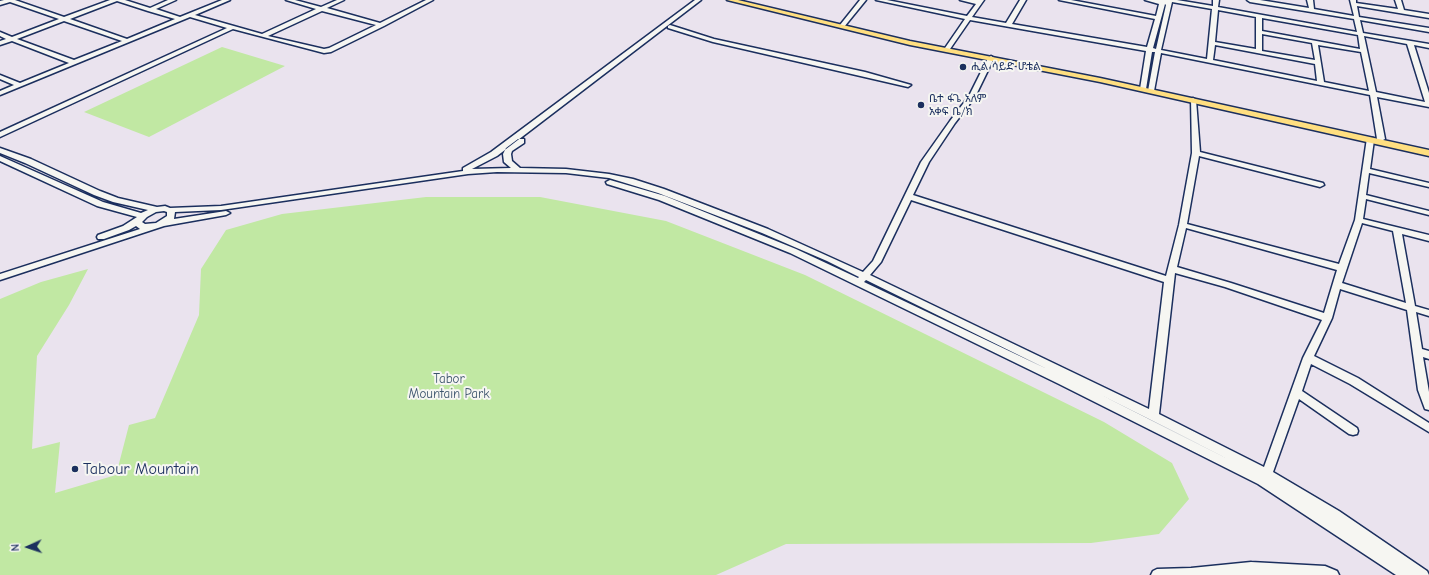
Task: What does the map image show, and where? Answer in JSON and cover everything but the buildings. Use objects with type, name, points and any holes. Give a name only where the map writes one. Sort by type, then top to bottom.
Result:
[{"type":"main road","points":[[730,0],[912,41],[1148,89],[1429,150]]},
{"type":"main road","points":[[741,0],[910,43],[1148,89],[1429,153]]},
{"type":"street","points":[[0,4],[10,0],[128,41]]},
{"type":"street","points":[[0,43],[115,0]]},
{"type":"street","points":[[119,0],[128,1],[150,10],[182,19]]},
{"type":"street","points":[[150,10],[173,0]]},
{"type":"street","points":[[0,93],[227,0]]},
{"type":"street","points":[[289,0],[382,25]]},
{"type":"street","points":[[262,36],[341,0]]},
{"type":"street","points":[[189,15],[324,52],[382,25],[430,0]]},
{"type":"street","points":[[460,173],[483,161],[698,0]]},
{"type":"street","points":[[518,170],[508,162],[507,154],[509,150],[706,0]]},
{"type":"street","points":[[843,25],[863,0]]},
{"type":"street","points":[[878,0],[968,18],[1158,51],[1429,104],[1425,83],[1410,43]]},
{"type":"street","points":[[963,0],[980,2]]},
{"type":"street","points":[[1008,25],[1023,0]]},
{"type":"street","points":[[1062,0],[1158,18]]},
{"type":"street","points":[[1148,0],[1169,1],[1216,8],[1429,46]]},
{"type":"street","points":[[1210,61],[1216,0]]},
{"type":"street","points":[[1250,0],[1429,30]]},
{"type":"street","points":[[1310,0],[1312,10]]},
{"type":"street","points":[[1398,0],[1402,11]]},
{"type":"street","points":[[1148,89],[1150,50],[1162,1]]},
{"type":"street","points":[[1148,89],[1169,1]]},
{"type":"street","points":[[948,48],[980,2]]},
{"type":"street","points":[[1381,139],[1354,2],[1429,16]]},
{"type":"street","points":[[1259,16],[1259,52]]},
{"type":"street","points":[[0,135],[233,27]]},
{"type":"street","points":[[670,27],[713,40],[908,85]]},
{"type":"street","points":[[1259,32],[1364,51]]},
{"type":"street","points":[[0,34],[75,63]]},
{"type":"street","points":[[1315,42],[1321,83]]},
{"type":"street","points":[[1212,43],[1318,63]]},
{"type":"street","points":[[862,279],[877,262],[925,162],[938,141],[972,96],[990,58]]},
{"type":"street","points":[[0,77],[20,85]]},
{"type":"street","points":[[1154,416],[1169,280],[1183,225],[1196,153],[1193,100]]},
{"type":"street","points":[[528,127],[537,128]]},
{"type":"street","points":[[1267,474],[1308,358],[1327,318],[1342,268],[1359,220],[1370,140]]},
{"type":"street","points":[[0,150],[116,200],[156,209],[170,210],[221,208],[460,173],[497,170],[586,173],[630,181],[662,191],[762,234],[818,262],[862,279],[1154,416],[1267,474],[1335,515],[1423,575]]},
{"type":"street","points":[[1196,153],[1320,185]]},
{"type":"street","points":[[0,158],[100,204],[140,218]]},
{"type":"street","points":[[1366,170],[1429,185]]},
{"type":"street","points":[[0,277],[164,223],[477,177],[540,174],[606,181],[662,198],[762,234]]},
{"type":"street","points":[[908,196],[1169,280]]},
{"type":"street","points":[[1362,196],[1429,213]]},
{"type":"street","points":[[0,271],[107,235],[156,209]]},
{"type":"street","points":[[164,223],[171,217],[172,214],[170,210]]},
{"type":"street","points":[[140,218],[138,224],[143,227],[153,227]]},
{"type":"street","points":[[1359,220],[1429,238]]},
{"type":"street","points":[[1183,225],[1342,268]]},
{"type":"street","points":[[1397,229],[1412,309],[1423,390],[1429,406]]},
{"type":"street","points":[[1172,269],[1214,281],[1327,318]]},
{"type":"street","points":[[862,279],[1262,481],[1407,575]]},
{"type":"street","points":[[1337,285],[1429,313]]},
{"type":"street","points":[[1418,352],[1429,355]]},
{"type":"street","points":[[1308,358],[1354,381],[1429,428]]},
{"type":"street","points":[[1296,392],[1354,431]]},
{"type":"street","points":[[1157,575],[1191,574],[1251,568],[1325,572],[1333,575]]},
{"type":"green space","points":[[222,47],[285,66],[149,137],[84,112]]},
{"type":"green space","name":"Tabor Mountain Park","points":[[426,197],[540,197],[666,221],[805,275],[1104,422],[1172,463],[1189,499],[1159,534],[1091,543],[786,544],[716,575],[0,575],[0,299],[41,282],[88,269],[69,305],[37,356],[32,449],[60,442],[55,493],[116,475],[129,425],[155,418],[199,315],[201,269],[226,230],[282,214]]},
{"type":"place","name":"ሒል ሳይድ ሆቴል","points":[[963,67]]},
{"type":"place","name":"ቤተ ፋጌ አለም አቀፍ ቤ/ክ","points":[[921,105]]},
{"type":"place","name":"Tabour Mountain","points":[[75,469]]}]
